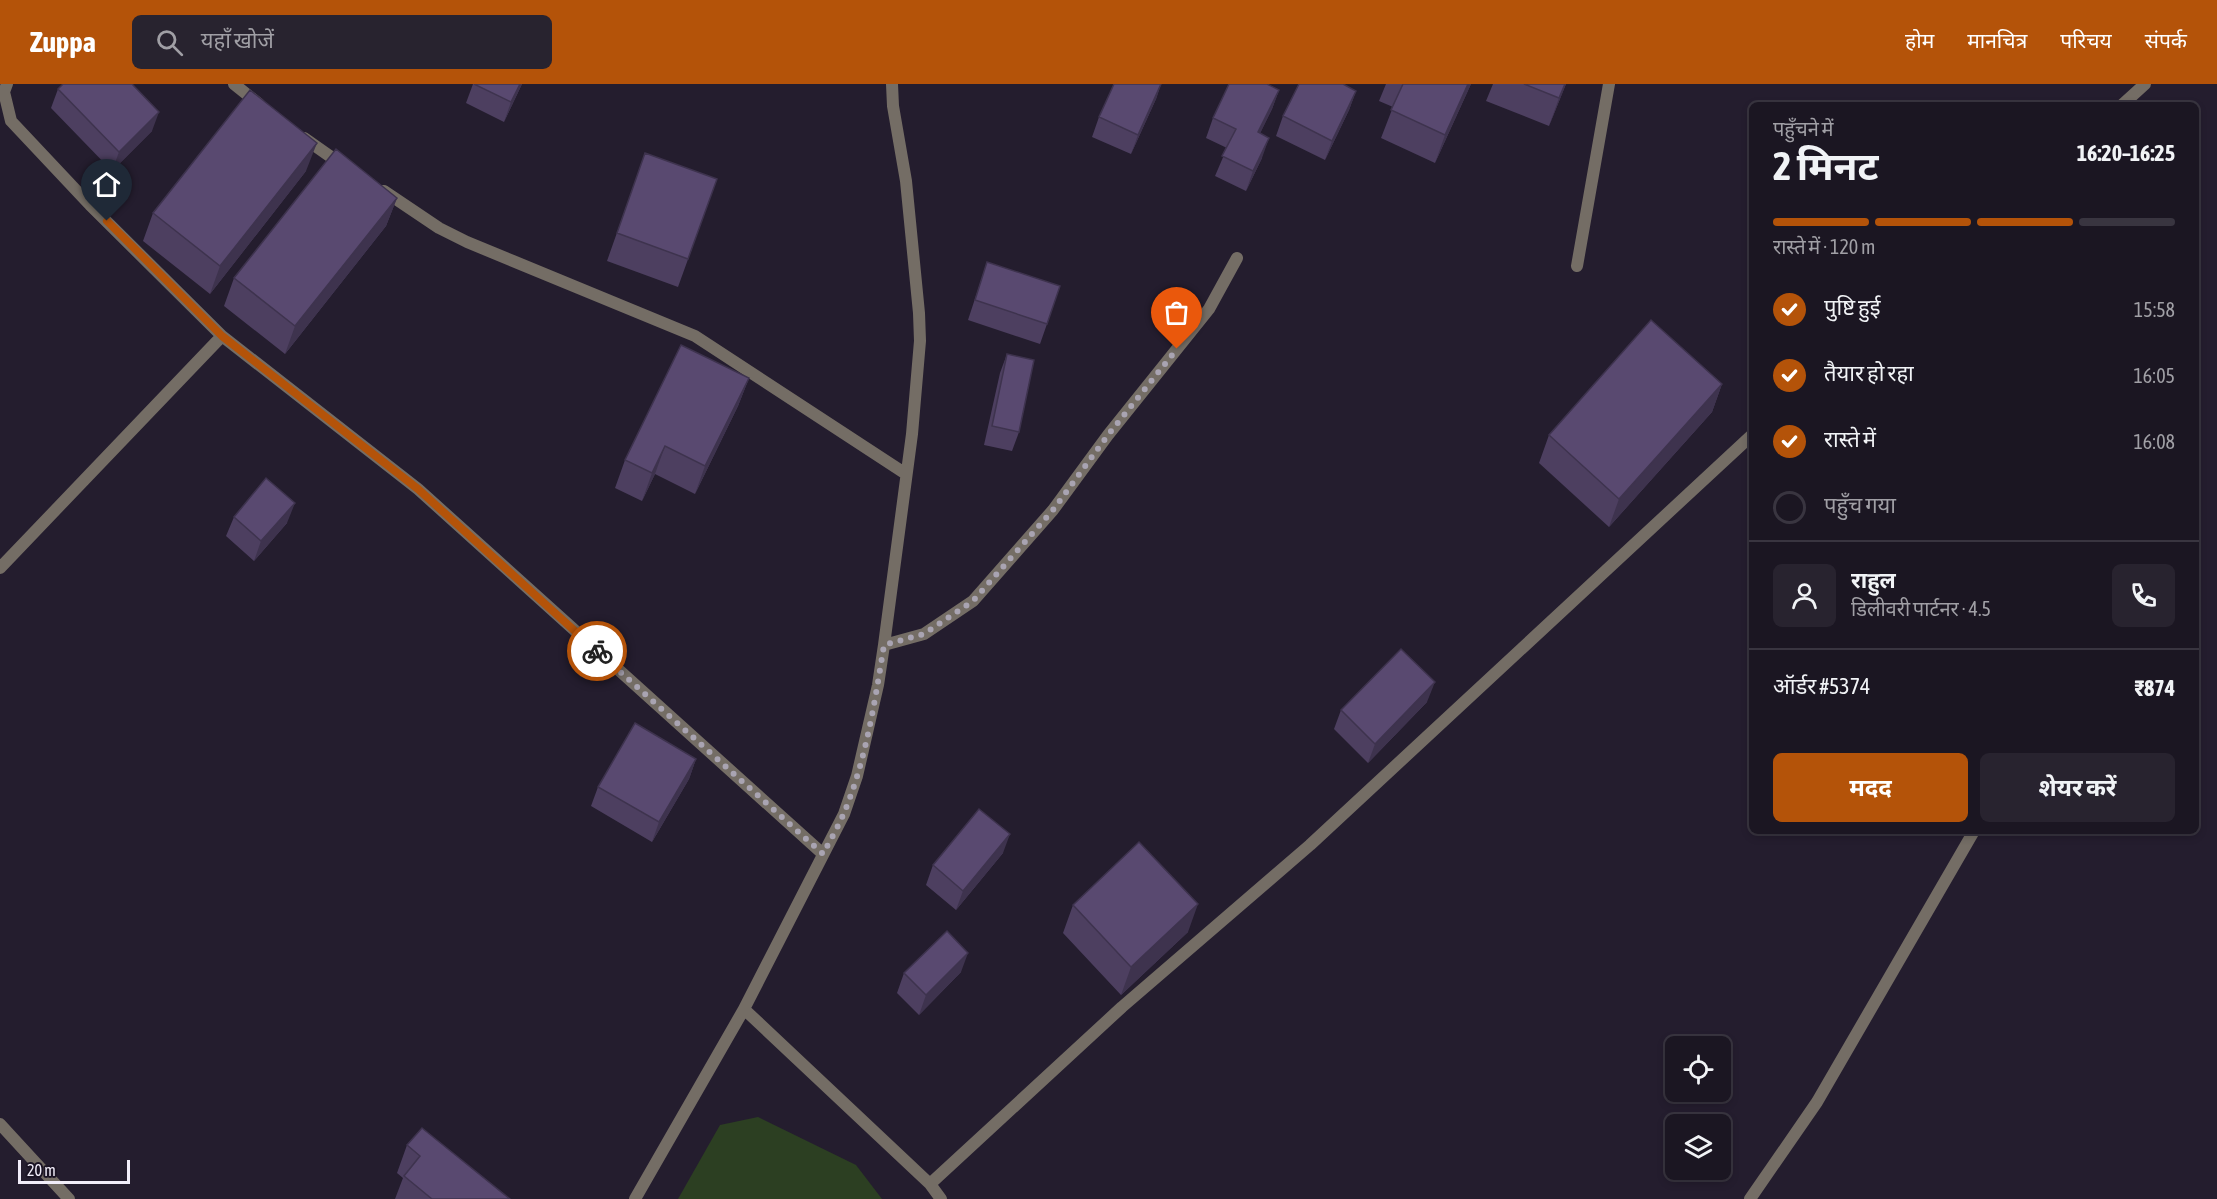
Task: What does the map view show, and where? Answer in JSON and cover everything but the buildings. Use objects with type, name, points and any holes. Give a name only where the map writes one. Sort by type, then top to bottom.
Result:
[{"type":"street","points":[[7,84],[4,92],[11,121],[90,205],[222,336],[418,489],[823,854]]},
{"type":"street","points":[[234,84],[269,112]]},
{"type":"street","points":[[635,1199],[744,1009],[844,814],[857,776],[878,685],[906,474],[920,341],[906,181],[893,106],[892,84]]},
{"type":"street","points":[[1577,266],[1609,84]]},
{"type":"street","points":[[2125,102],[2145,84]]},
{"type":"street","points":[[294,131],[351,170]]},
{"type":"street","points":[[370,183],[439,228],[466,242],[695,336],[906,474]]},
{"type":"street","points":[[884,645],[924,634],[973,601],[1053,510],[1108,435],[1203,317],[1237,258]]},
{"type":"street","points":[[0,568],[222,336]]},
{"type":"street","points":[[930,1184],[1122,1007],[1310,845],[1749,438]]},
{"type":"street","points":[[1750,1199],[1817,1102],[1972,834]]},
{"type":"street","points":[[744,1009],[930,1184],[941,1199]]},
{"type":"street","points":[[0,1124],[69,1199]]},
{"type":"green space","points":[[758,1117],[856,1165],[882,1199],[678,1199],[720,1125]]},
{"type":"way so far","points":[[597,651],[823,854],[844,814],[857,776],[878,685],[884,645],[924,634],[973,601],[1053,510],[1108,435],[1177,349]]},
{"type":"route","points":[[107,221],[222,336],[418,489],[597,651]]}]
